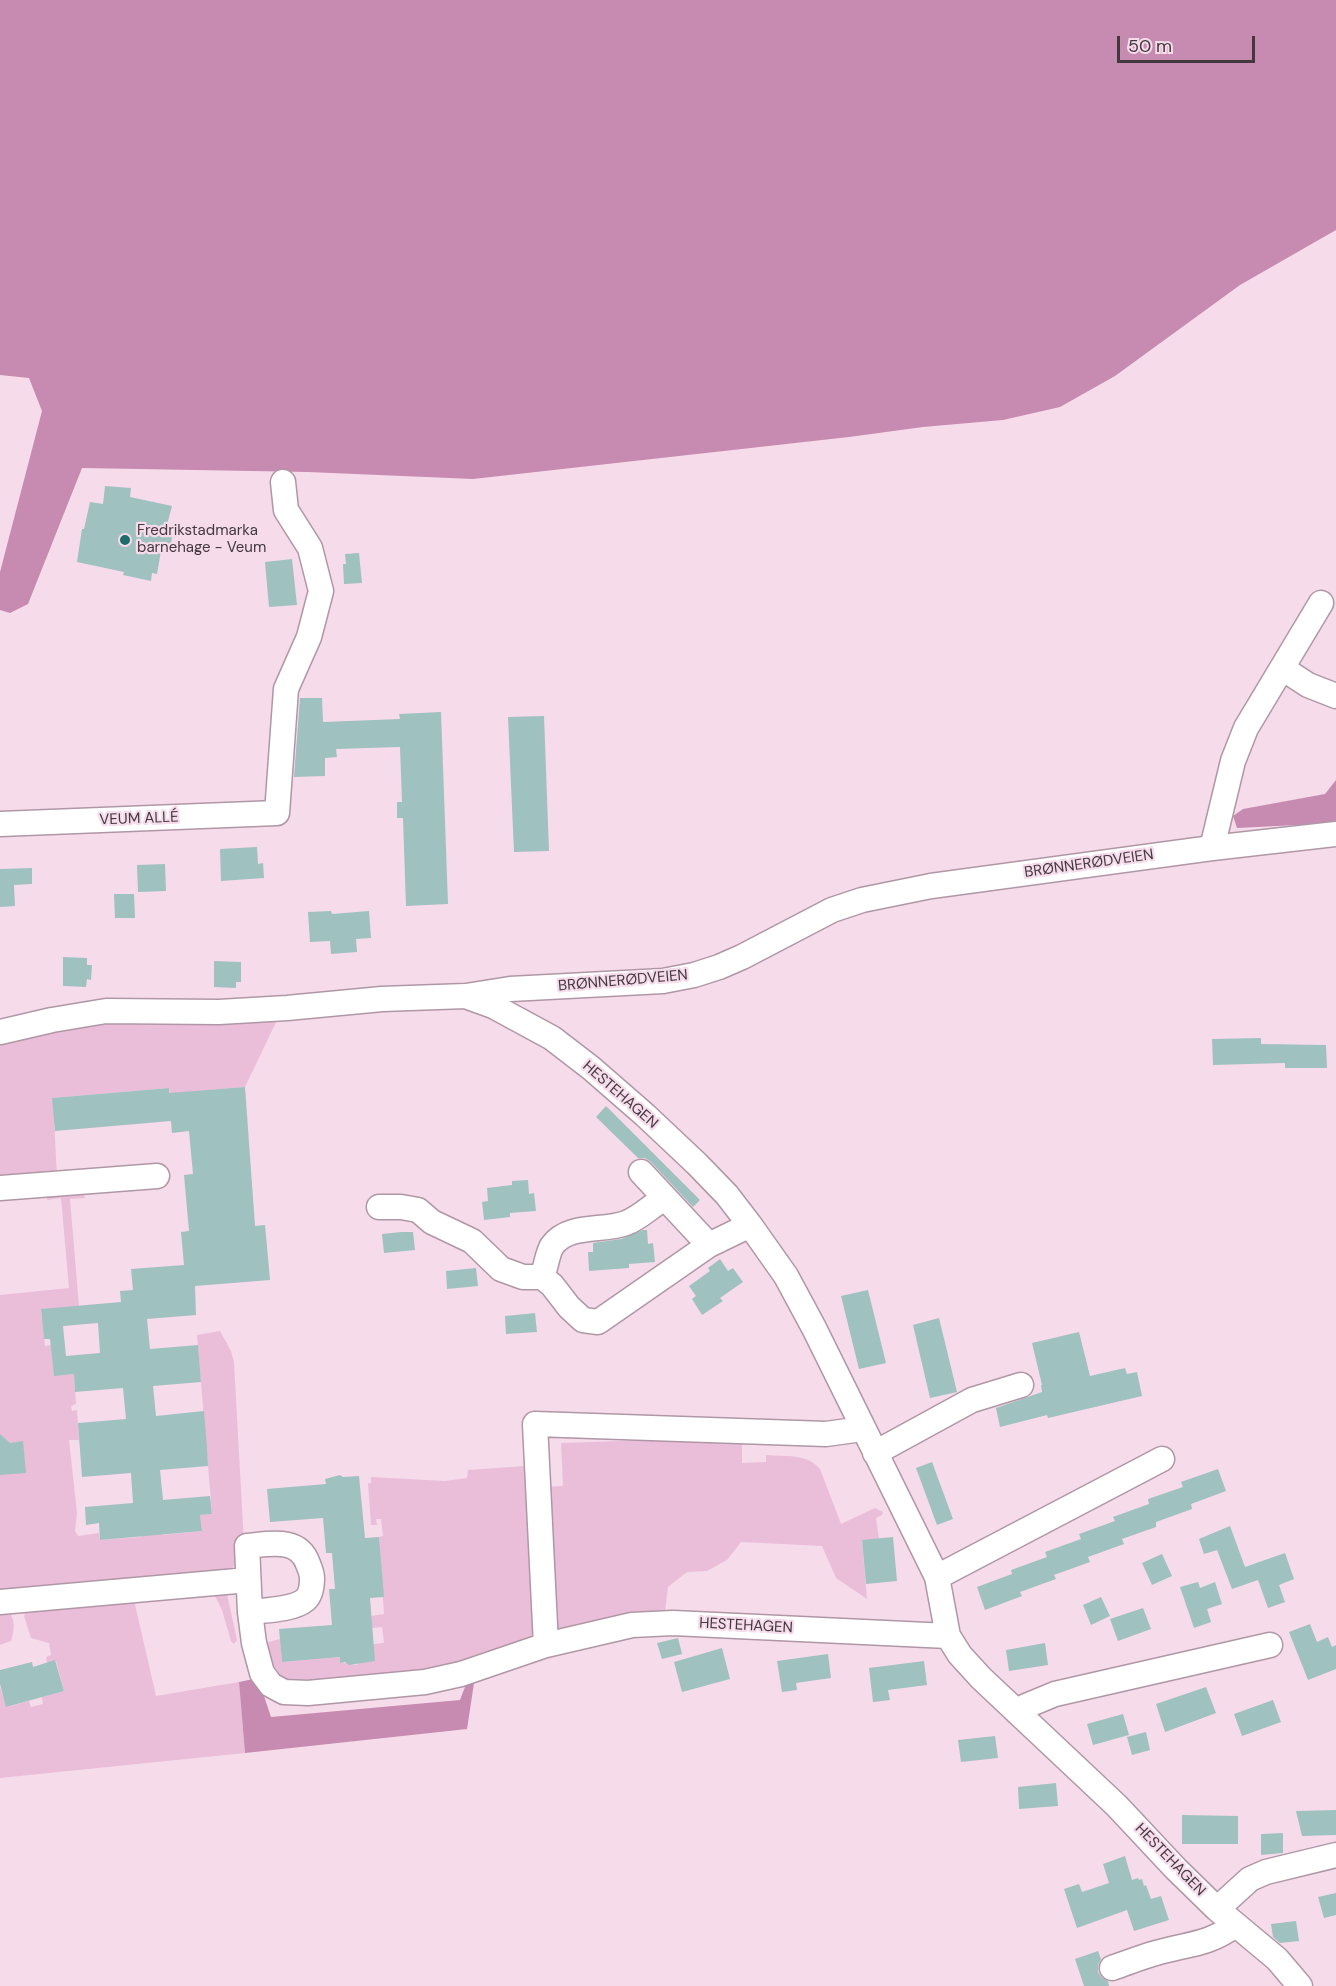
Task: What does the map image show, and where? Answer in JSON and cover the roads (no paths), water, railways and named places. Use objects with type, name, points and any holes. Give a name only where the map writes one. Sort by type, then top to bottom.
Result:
[{"type":"street","name":"VEUM ALLÉ","points":[[0,824],[277,813],[286,688],[309,637],[321,591],[310,548],[286,510],[283,482]]},
{"type":"street","points":[[1212,848],[1237,753],[1246,728],[1321,603]]},
{"type":"street","points":[[1282,668],[1308,685],[1336,696]]},
{"type":"street","name":"BRØNNERØDVEIEN","points":[[0,1032],[106,1011],[219,1012],[663,981],[719,968],[832,910],[862,900],[931,886],[1212,848],[1336,834]]},
{"type":"street","name":"HESTEHAGEN","points":[[466,996],[493,1006],[552,1038],[591,1068],[697,1164],[727,1195],[786,1276],[814,1328],[937,1577],[948,1636],[960,1655],[981,1678],[1117,1806],[1176,1869],[1226,1917],[1278,1959],[1300,1986]]},
{"type":"street","points":[[641,1172],[709,1245]]},
{"type":"street","points":[[0,1188],[158,1176]]},
{"type":"street","points":[[542,1277],[551,1247],[562,1235],[627,1223],[665,1198]]},
{"type":"street","points":[[380,1207],[418,1210],[432,1222],[472,1241],[501,1269],[523,1277],[542,1277],[583,1320],[598,1322],[709,1245],[750,1225]]},
{"type":"street","points":[[875,1453],[972,1400],[1021,1385]]},
{"type":"street","points":[[546,1645],[535,1424],[826,1434],[862,1429]]},
{"type":"street","points":[[937,1577],[1162,1459]]},
{"type":"street","points":[[284,1543],[296,1546],[306,1557],[312,1574],[311,1589],[306,1599],[287,1608],[250,1612],[248,1580],[247,1546],[284,1543]]},
{"type":"street","points":[[0,1602],[248,1580]]},
{"type":"street","name":"HESTEHAGEN","points":[[250,1612],[254,1643],[262,1673],[271,1685],[284,1692],[308,1693],[425,1682],[462,1674],[546,1645],[632,1625],[673,1623],[948,1636]]},
{"type":"street","points":[[1017,1712],[1055,1694],[1270,1645]]},
{"type":"street","name":"HESTEHAGEN","points":[[1226,1917],[1250,1879],[1266,1872],[1336,1855]]},
{"type":"street","points":[[1112,1968],[1158,1952],[1179,1949],[1220,1936],[1226,1917]]},
{"type":"place","name":"Fredrikstadmarka barnehage - Veum","points":[[125,540]]}]
